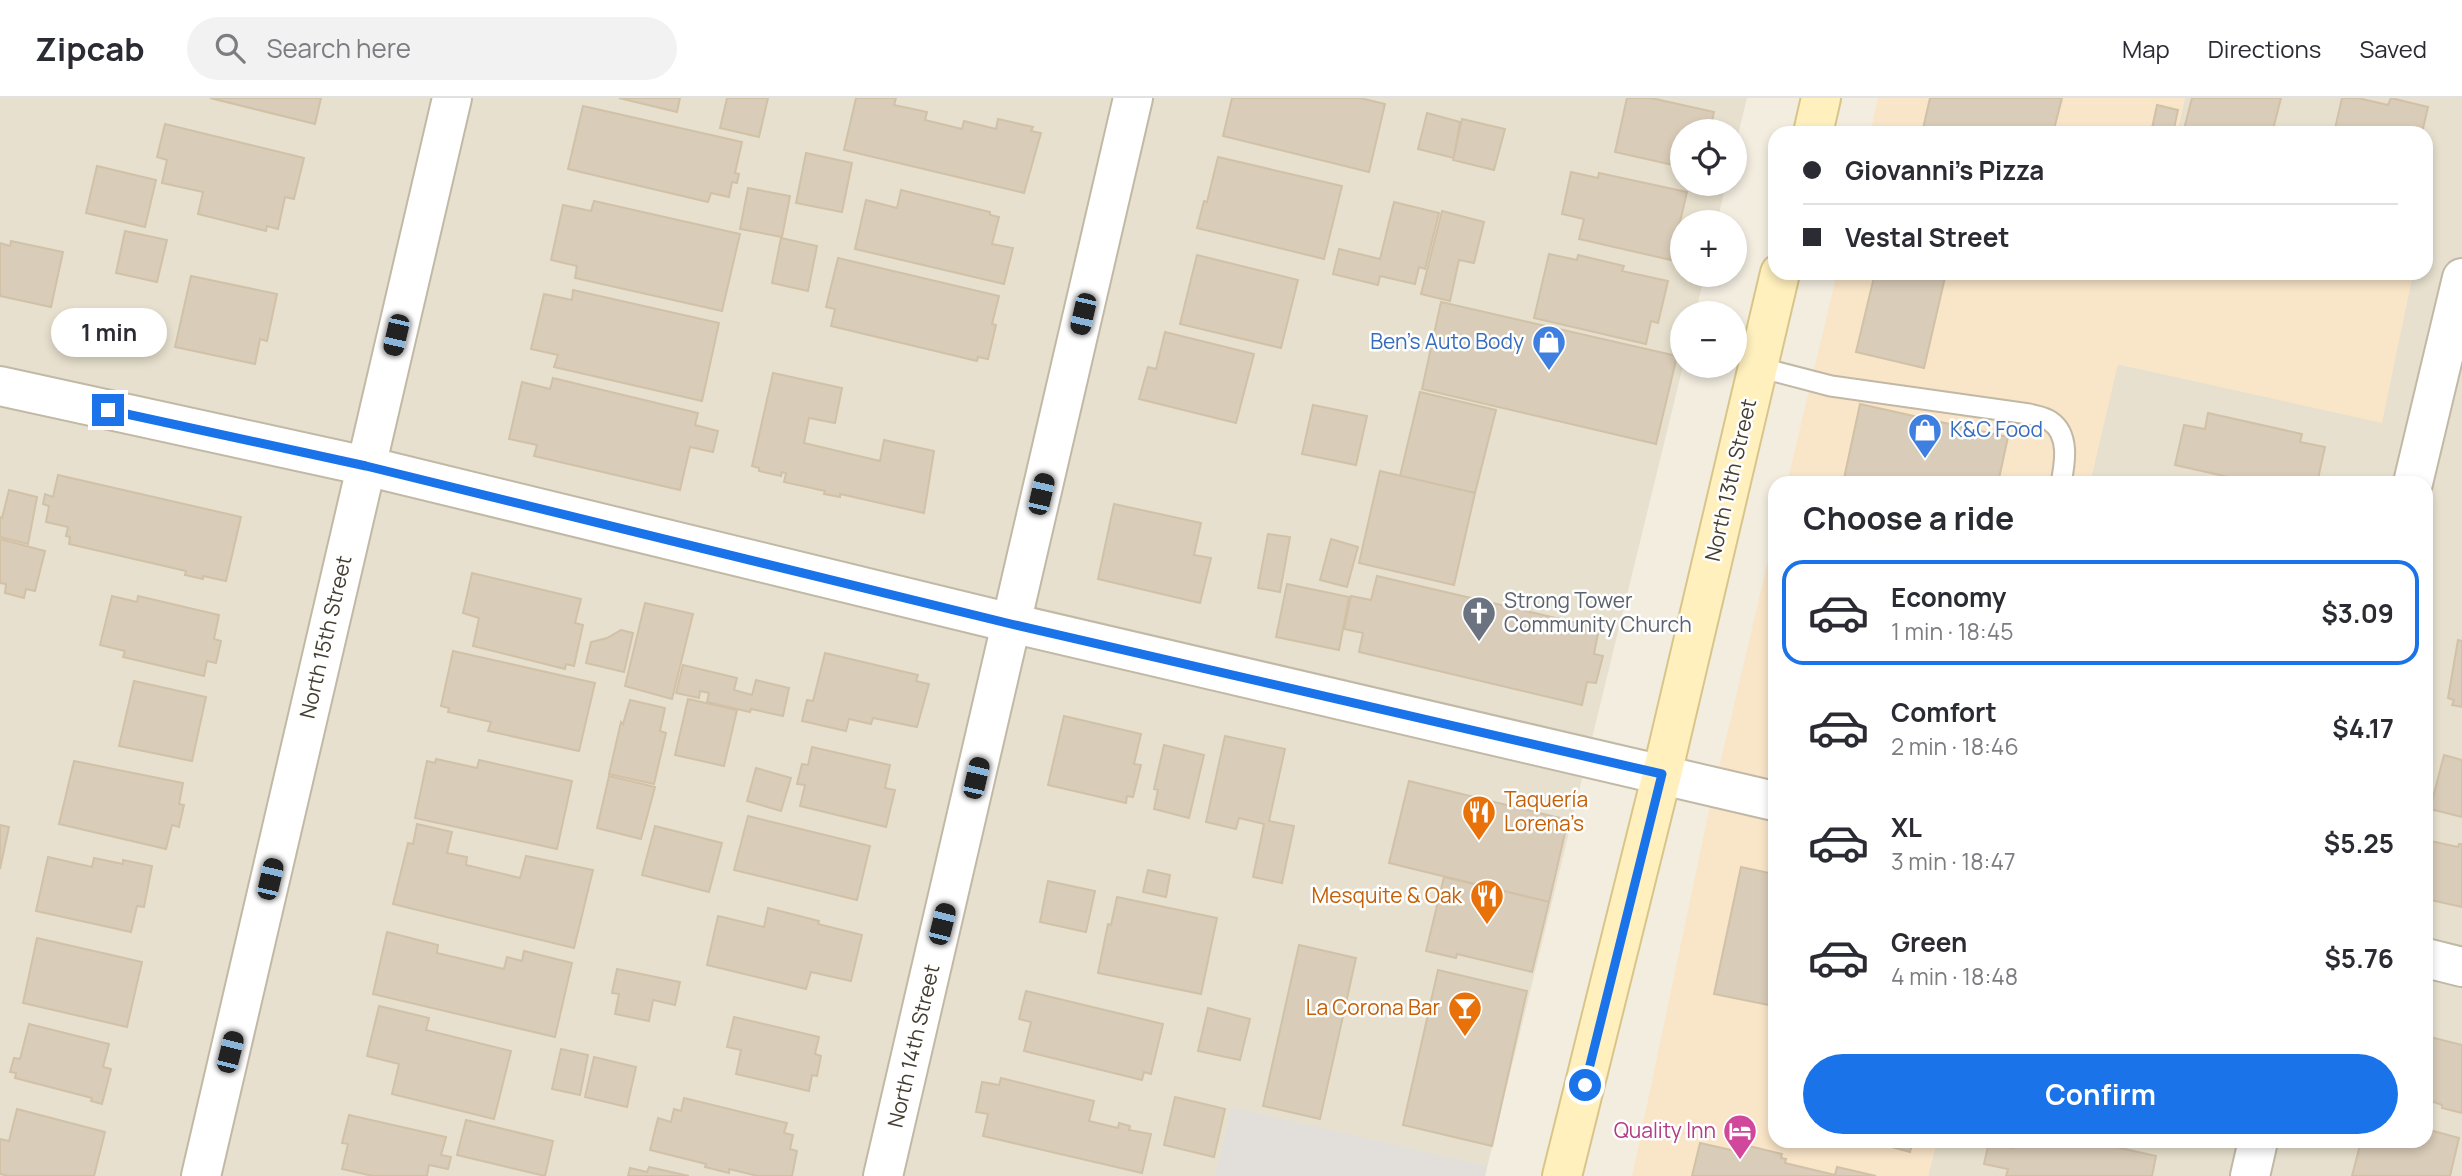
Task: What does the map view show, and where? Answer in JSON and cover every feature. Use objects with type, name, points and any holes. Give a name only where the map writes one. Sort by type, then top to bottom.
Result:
[{"type":"main road","points":[[1814,126],[1821,98]]},
{"type":"main road","name":"North 13th Street","points":[[1562,1176],[1662,774],[1778,280]]},
{"type":"street","name":"North 15th Street","points":[[201,1176],[452,98]]},
{"type":"street","name":"North 14th Street","points":[[883,1176],[1133,98]]},
{"type":"street","points":[[2415,476],[2462,278]]},
{"type":"street","points":[[0,387],[366,466],[1011,624],[1768,800]]},
{"type":"street","points":[[2433,960],[2462,967]]},
{"type":"street","points":[[2250,1176],[2256,1148]]},
{"type":"lane","points":[[1758,367],[1831,386],[2029,414],[2050,421],[2062,434],[2062,476]]},
{"type":"shaded area","points":[[0,98],[1747,98],[1742,119],[1670,119],[1670,196],[1723,196],[1720,210],[1670,210],[1670,287],[1702,287],[1698,301],[1670,301],[1670,378],[1680,378],[1485,1176],[0,1176]]},
{"type":"shaded area","points":[[1878,98],[2185,98],[2179,126],[1872,126]]},
{"type":"shaded area","points":[[2185,98],[2462,98],[2462,1176],[1928,1176],[1935,1148],[2433,1148],[2433,476],[2092,476],[2117,364],[2381,422],[2411,280],[2433,280],[2433,126],[2179,126]]},
{"type":"shaded area","points":[[1835,280],[2412,280],[2382,423],[2118,364],[2092,476],[1789,476]]},
{"type":"shaded area","points":[[1768,560],[1768,1148],[1935,1148],[1928,1176],[1632,1176],[1708,815]]},
{"type":"shaded area","points":[[1231,1107],[1487,1166],[1485,1176],[1215,1176]]},
{"type":"building","points":[[210,98],[321,98],[315,124]]},
{"type":"building","points":[[619,98],[680,98],[677,112]]},
{"type":"building","points":[[727,98],[768,98],[759,137],[720,128]]},
{"type":"building","points":[[856,98],[896,98],[894,105],[927,112],[925,120],[962,129],[964,121],[996,129],[998,119],[1033,127],[1031,131],[1041,133],[1024,193],[844,150]]},
{"type":"building","points":[[1232,98],[1360,98],[1385,104],[1369,172],[1223,136]]},
{"type":"building","points":[[1627,98],[1651,98],[1714,112],[1713,119],[1670,119],[1670,164],[1615,152]]},
{"type":"building","points":[[1930,98],[2062,98],[2055,126],[1924,126]]},
{"type":"building","points":[[2192,98],[2281,98],[2274,126],[2185,126]]},
{"type":"building","points":[[2342,98],[2358,98],[2388,105],[2391,98],[2428,107],[2424,126],[2336,126]]},
{"type":"building","points":[[2157,105],[2178,110],[2175,126],[2152,126]]},
{"type":"building","points":[[583,106],[742,142],[735,173],[739,174],[737,183],[732,182],[729,197],[711,193],[708,202],[568,169]]},
{"type":"building","points":[[1427,113],[1460,122],[1454,158],[1418,149]]},
{"type":"building","points":[[1462,119],[1505,129],[1494,170],[1453,160]]},
{"type":"building","points":[[165,124],[304,158],[294,199],[285,197],[278,229],[267,226],[266,231],[198,214],[203,192],[162,183],[167,160],[157,157]]},
{"type":"building","points":[[806,153],[852,163],[842,212],[796,203]]},
{"type":"building","points":[[1218,157],[1342,186],[1324,259],[1197,228],[1204,201],[1207,202]]},
{"type":"building","points":[[97,166],[156,180],[145,227],[86,213]]},
{"type":"building","points":[[1571,172],[1598,178],[1599,173],[1670,188],[1670,196],[1686,196],[1683,210],[1670,210],[1670,260],[1579,239],[1584,219],[1562,214]]},
{"type":"building","points":[[748,188],[790,196],[782,237],[740,229]]},
{"type":"building","points":[[901,190],[990,212],[990,215],[999,217],[992,244],[1013,248],[1004,284],[855,249],[866,200],[897,208]]},
{"type":"building","points":[[594,201],[740,234],[722,311],[575,278],[577,266],[551,260],[563,205],[591,211]]},
{"type":"building","points":[[1394,202],[1439,213],[1425,269],[1419,267],[1415,284],[1380,276],[1378,285],[1333,274],[1339,249],[1380,259]]},
{"type":"building","points":[[1442,211],[1484,222],[1474,263],[1459,260],[1450,301],[1421,294]]},
{"type":"building","points":[[125,231],[167,240],[157,282],[116,273]]},
{"type":"building","points":[[781,238],[817,246],[808,291],[772,283]]},
{"type":"building","points":[[11,241],[63,252],[51,307],[0,296],[0,243],[10,246]]},
{"type":"building","points":[[1549,254],[1577,260],[1578,255],[1624,266],[1622,271],[1668,281],[1658,323],[1651,321],[1646,344],[1534,318]]},
{"type":"building","points":[[1197,255],[1298,280],[1281,348],[1180,324]]},
{"type":"building","points":[[838,258],[999,296],[988,359],[978,357],[977,361],[831,326],[835,309],[826,307]]},
{"type":"building","points":[[191,276],[277,294],[267,341],[260,339],[255,364],[175,347]]},
{"type":"building","points":[[1873,280],[1944,280],[1924,368],[1856,352]]},
{"type":"building","points":[[573,290],[719,323],[702,401],[554,367],[558,355],[531,349],[544,294],[572,300]]},
{"type":"building","name":"Ben’s Auto Body","points":[[1441,302],[1670,354],[1672,378],[1656,444],[1422,389]]},
{"type":"building","points":[[1165,332],[1254,354],[1236,423],[1139,399],[1148,367],[1156,369]]},
{"type":"building","points":[[773,373],[842,388],[835,423],[809,418],[804,443],[880,461],[884,440],[934,451],[924,513],[840,494],[840,497],[824,494],[825,491],[784,482],[786,473],[782,472],[781,476],[759,471],[759,468],[752,466]]},
{"type":"building","points":[[553,378],[698,413],[695,425],[718,431],[713,452],[690,447],[680,490],[534,456],[537,445],[509,439],[522,382],[550,389]]},
{"type":"building","points":[[1420,392],[1496,410],[1475,493],[1400,476]]},
{"type":"building","name":"K&C Food","points":[[1860,404],[2008,437],[2000,476],[1845,476]]},
{"type":"building","points":[[1313,405],[1367,416],[1356,465],[1302,454]]},
{"type":"building","points":[[2208,413],[2302,434],[2300,442],[2325,447],[2319,476],[2224,476],[2175,465],[2184,425],[2205,429]]},
{"type":"building","points":[[1380,471],[1475,493],[1454,585],[1359,563]]},
{"type":"building","points":[[58,475],[241,517],[226,581],[185,575],[186,571],[69,544],[70,537],[66,536],[68,527],[46,522],[49,506],[43,504],[45,494],[53,497]]},
{"type":"building","points":[[9,490],[37,497],[28,544],[0,537],[0,517],[2,518]]},
{"type":"building","points":[[1114,504],[1201,523],[1194,555],[1211,558],[1200,603],[1098,579]]},
{"type":"building","points":[[1268,534],[1290,537],[1280,592],[1258,588]]},
{"type":"building","points":[[0,539],[45,551],[35,591],[26,589],[24,598],[5,593],[6,584],[0,583]]},
{"type":"building","points":[[1331,539],[1358,547],[1347,587],[1320,580]]},
{"type":"building","points":[[472,573],[581,599],[575,623],[583,625],[574,666],[566,664],[565,669],[473,646],[479,618],[463,613]]},
{"type":"building","name":"Strong Tower Community Church","points":[[1377,576],[1599,628],[1594,654],[1603,656],[1596,683],[1587,682],[1582,705],[1359,652],[1363,633],[1344,629],[1351,596],[1371,600]]},
{"type":"building","points":[[1287,584],[1349,597],[1339,650],[1276,637]]},
{"type":"building","points":[[112,596],[137,602],[138,596],[219,615],[214,639],[221,641],[216,663],[207,661],[204,676],[123,657],[125,651],[100,645]]},
{"type":"building","points":[[645,603],[693,614],[672,699],[625,686]]},
{"type":"building","points":[[621,630],[633,633],[624,672],[586,663],[591,642],[607,638]]},
{"type":"building","points":[[2458,640],[2462,641],[2462,707],[2452,705],[2454,700],[2448,698]]},
{"type":"building","points":[[453,651],[595,683],[579,751],[488,731],[491,722],[448,712],[449,708],[441,706]]},
{"type":"building","points":[[825,653],[918,675],[916,681],[929,684],[917,727],[873,718],[871,724],[849,719],[846,731],[802,721],[807,700],[813,701]]},
{"type":"building","points":[[683,665],[737,678],[734,690],[752,695],[756,680],[789,688],[783,716],[707,702],[709,693],[700,691],[699,698],[676,693]]},
{"type":"building","points":[[134,681],[206,697],[192,761],[119,746]]},
{"type":"building","points":[[688,699],[737,710],[724,766],[675,755]]},
{"type":"building","points":[[630,700],[665,708],[660,731],[666,733],[654,784],[609,774],[621,722],[623,724]]},
{"type":"building","points":[[1064,716],[1141,734],[1134,764],[1141,765],[1133,797],[1127,796],[1126,803],[1048,785]]},
{"type":"building","points":[[1225,736],[1285,749],[1269,821],[1294,826],[1282,883],[1253,877],[1264,824],[1239,818],[1236,829],[1206,822]]},
{"type":"building","points":[[1164,745],[1204,755],[1189,818],[1154,809],[1158,790],[1154,789]]},
{"type":"building","points":[[812,747],[890,765],[885,788],[895,790],[886,827],[800,806],[805,785],[797,784],[802,764],[808,765]]},
{"type":"building","points":[[2444,755],[2462,760],[2462,817],[2433,810],[2433,797]]},
{"type":"building","points":[[436,759],[477,768],[479,760],[572,781],[557,849],[415,818],[427,761],[435,763]]},
{"type":"building","points":[[74,761],[183,783],[179,804],[184,805],[179,827],[172,825],[166,849],[59,824]]},
{"type":"building","points":[[756,768],[791,778],[781,811],[747,801]]},
{"type":"building","points":[[609,776],[655,787],[641,839],[597,828]]},
{"type":"building","name":"Taquería Lorena’s","points":[[1409,781],[1568,820],[1549,902],[1389,863]]},
{"type":"building","points":[[748,816],[870,846],[857,900],[734,870]]},
{"type":"building","points":[[417,824],[452,832],[447,853],[467,857],[466,865],[520,878],[526,856],[593,870],[574,948],[393,904],[408,843],[413,844]]},
{"type":"building","points":[[0,825],[9,827],[0,869]]},
{"type":"building","points":[[655,826],[722,843],[709,892],[642,875]]},
{"type":"building","points":[[2433,842],[2458,847],[2462,844],[2462,907],[2433,901]]},
{"type":"building","points":[[48,857],[92,867],[94,858],[152,866],[144,907],[137,906],[131,932],[36,911]]},
{"type":"building","points":[[1741,867],[1768,873],[1768,1005],[1714,994]]},
{"type":"building","points":[[1148,870],[1170,875],[1166,897],[1143,892]]},
{"type":"building","name":"Mesquite & Oak","points":[[1444,877],[1549,902],[1532,972],[1457,954],[1456,958],[1426,951]]},
{"type":"building","points":[[1048,881],[1095,891],[1086,932],[1040,922]]},
{"type":"building","points":[[1117,897],[1217,918],[1201,994],[1098,973],[1108,924],[1111,925]]},
{"type":"building","points":[[768,908],[862,935],[851,981],[811,972],[806,989],[707,965],[718,916],[764,927]]},
{"type":"building","points":[[387,932],[438,945],[437,953],[504,969],[507,957],[522,961],[524,951],[572,963],[555,1037],[373,994]]},
{"type":"building","points":[[37,938],[142,962],[127,1027],[23,1003]]},
{"type":"building","points":[[1299,945],[1356,958],[1320,1119],[1263,1106]]},
{"type":"building","points":[[617,969],[680,982],[675,1005],[653,1000],[649,1021],[615,1014],[619,994],[612,993]]},
{"type":"building","points":[[1438,970],[1527,991],[1492,1146],[1403,1125]]},
{"type":"building","points":[[1026,991],[1163,1024],[1151,1074],[1144,1072],[1142,1080],[1024,1051],[1031,1022],[1019,1019]]},
{"type":"building","points":[[379,1006],[429,1018],[426,1030],[511,1051],[494,1119],[392,1094],[399,1064],[367,1056]]},
{"type":"building","points":[[1208,1008],[1250,1019],[1240,1060],[1198,1051]]},
{"type":"building","points":[[734,1017],[819,1037],[815,1054],[821,1056],[817,1076],[812,1075],[809,1091],[736,1074],[741,1050],[727,1047]]},
{"type":"building","points":[[29,1024],[109,1044],[103,1067],[111,1069],[102,1104],[91,1101],[92,1098],[15,1078],[16,1073],[10,1072],[14,1058],[20,1059]]},
{"type":"building","points":[[2433,1038],[2462,1045],[2462,1113],[2442,1108],[2442,1105],[2433,1102]]},
{"type":"building","points":[[561,1049],[588,1055],[580,1095],[552,1089]]},
{"type":"building","points":[[594,1057],[636,1067],[627,1107],[585,1097]]},
{"type":"building","points":[[1001,1078],[1094,1101],[1089,1121],[1118,1128],[1119,1123],[1130,1126],[1129,1130],[1151,1134],[1142,1173],[983,1136],[988,1114],[976,1112],[982,1082],[999,1085]]},
{"type":"building","points":[[1175,1097],[1225,1109],[1214,1157],[1164,1145]]},
{"type":"building","points":[[684,1098],[787,1123],[784,1133],[793,1135],[790,1149],[797,1151],[792,1176],[758,1176],[729,1169],[729,1173],[705,1167],[706,1164],[650,1150],[658,1118],[671,1122],[674,1109],[681,1111]]},
{"type":"building","points":[[17,1109],[105,1132],[94,1176],[0,1174],[0,1139],[9,1141]]},
{"type":"building","points":[[349,1115],[446,1137],[441,1155],[451,1157],[448,1169],[429,1165],[427,1176],[373,1176],[342,1169],[348,1144],[342,1143]]},
{"type":"building","points":[[466,1120],[553,1141],[545,1176],[457,1155]]},
{"type":"building","points":[[2433,1131],[2459,1138],[2450,1176],[2352,1176],[2359,1148],[2433,1148]]},
{"type":"building","name":"Quality Inn","points":[[1700,1143],[1731,1150],[1736,1143],[1782,1154],[1781,1158],[1786,1159],[1785,1163],[1835,1175],[1837,1167],[1876,1176],[1692,1176]]},
{"type":"building","points":[[1896,1148],[1911,1148],[1910,1152]]},
{"type":"building","points":[[1988,1148],[2120,1148],[2156,1156],[2152,1176],[2006,1176],[2008,1169],[1984,1164]]},
{"type":"building","points":[[649,1167],[689,1176],[628,1176],[630,1168],[647,1172]]},
{"type":"place","name":"Ben’s Auto Body","points":[[1549,372]]},
{"type":"place","name":"K&C Food","points":[[1925,460]]},
{"type":"place","name":"Strong Tower Community Church","points":[[1479,643]]},
{"type":"place","name":"Taquería Lorena’s","points":[[1479,842]]},
{"type":"place","name":"Mesquite & Oak","points":[[1487,926]]},
{"type":"place","name":"La Corona Bar","points":[[1465,1038]]},
{"type":"place","name":"Quality Inn","points":[[1740,1161]]},
{"type":"route","points":[[108,410],[366,466],[1011,624],[1662,774],[1585,1085]]}]
